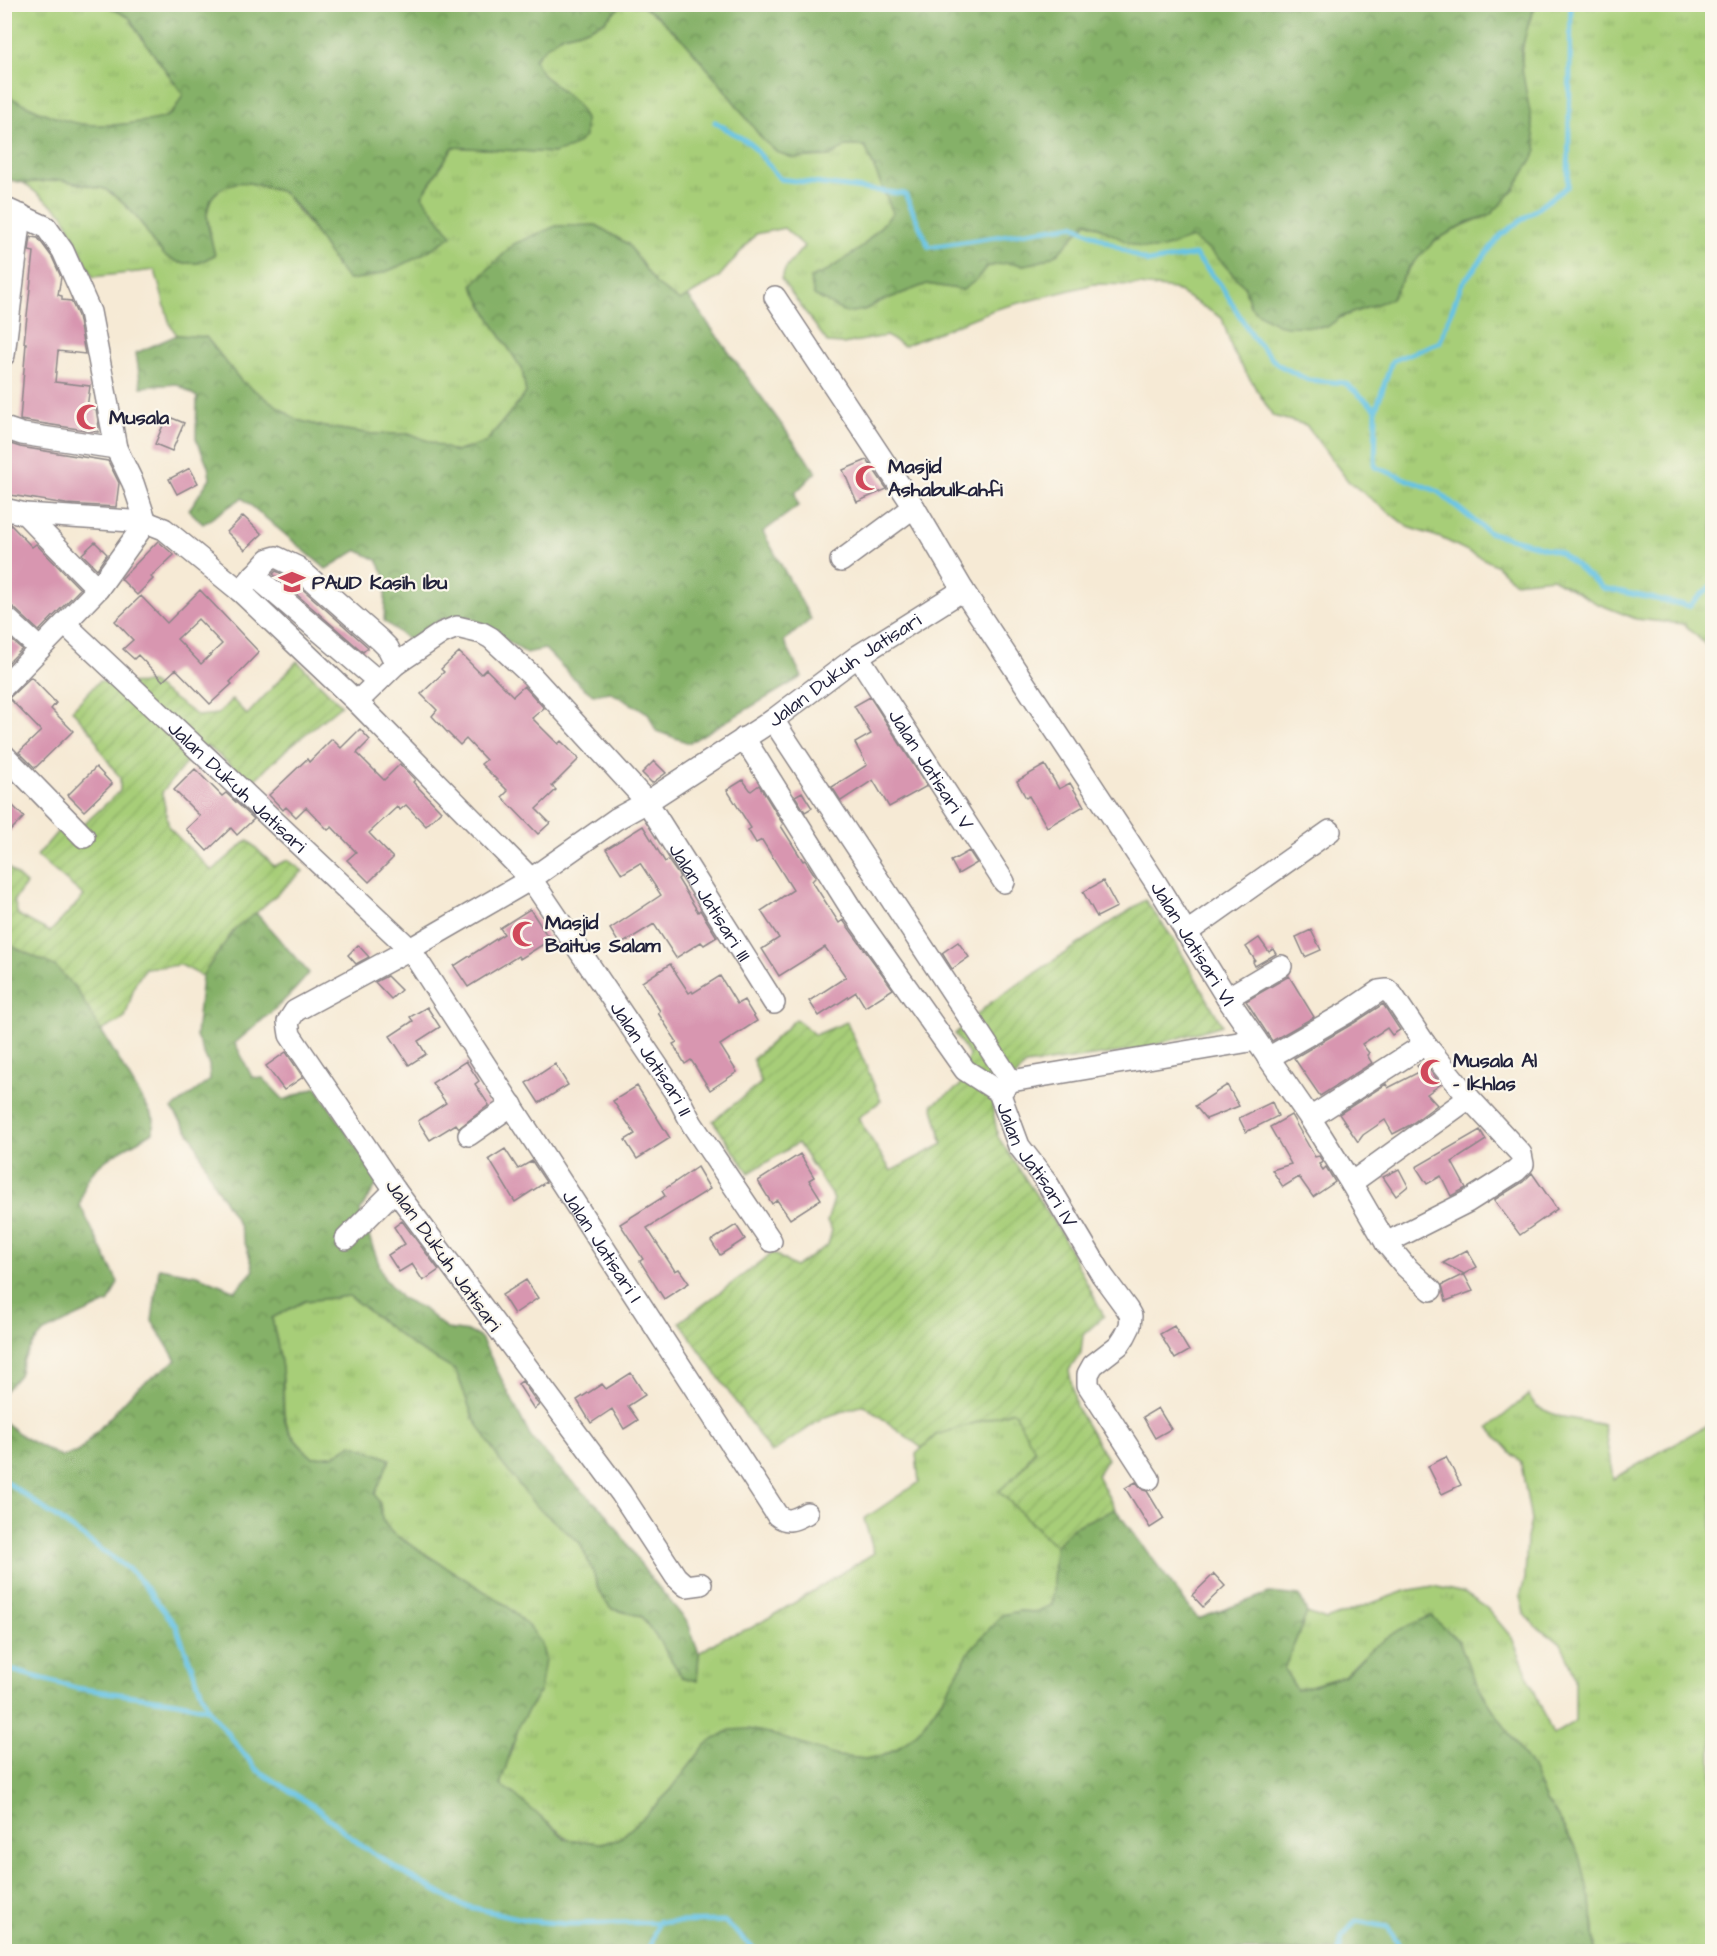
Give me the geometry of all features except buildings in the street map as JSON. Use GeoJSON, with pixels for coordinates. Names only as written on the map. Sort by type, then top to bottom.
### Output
{"type":"FeatureCollection","features":[{"type":"Feature","properties":{"kind":"street"},"geometry":{"type":"LineString","coordinates":[[4,355],[13,211],[46,227],[55,238],[90,312],[116,448],[133,483],[146,522]]}},
{"type":"Feature","properties":{"kind":"street"},"geometry":{"type":"LineString","coordinates":[[775,297],[914,507],[963,590]]}},
{"type":"Feature","properties":{"kind":"street"},"geometry":{"type":"LineString","coordinates":[[4,428],[22,434],[116,448]]}},
{"type":"Feature","properties":{"kind":"street"},"geometry":{"type":"LineString","coordinates":[[841,561],[914,507]]}},
{"type":"Feature","properties":{"kind":"street"},"geometry":{"type":"LineString","coordinates":[[4,509],[25,514],[146,522],[164,530],[247,583],[378,681]]}},
{"type":"Feature","properties":{"kind":"street"},"geometry":{"type":"LineString","coordinates":[[25,514],[98,589]]}},
{"type":"Feature","properties":{"kind":"street"},"geometry":{"type":"LineString","coordinates":[[4,686],[98,589],[146,522]]}},
{"type":"Feature","properties":{"kind":"street"},"geometry":{"type":"LineString","coordinates":[[247,583],[269,559],[276,557],[297,567],[380,640],[388,648],[396,664]]}},
{"type":"Feature","properties":{"kind":"street"},"geometry":{"type":"LineString","coordinates":[[247,583],[357,702],[531,879]]}},
{"type":"Feature","properties":{"kind":"street","name":"Jalan Dukuh Jatisari"},"geometry":{"type":"LineString","coordinates":[[701,1584],[686,1586],[676,1578],[621,1493],[395,1190],[290,1035],[288,1022],[295,1011],[410,949],[531,879],[616,819],[647,802],[773,720],[858,656],[963,590]]}},
{"type":"Feature","properties":{"kind":"street","name":"Jalan Jatisari VI"},"geometry":{"type":"LineString","coordinates":[[963,590],[1154,880],[1227,998],[1310,1118],[1386,1243],[1406,1267],[1431,1290]]}},
{"type":"Feature","properties":{"kind":"street"},"geometry":{"type":"LineString","coordinates":[[4,616],[40,649]]}},
{"type":"Feature","properties":{"kind":"street","name":"Jalan Dukuh Jatisari"},"geometry":{"type":"LineString","coordinates":[[65,624],[410,949]]}},
{"type":"Feature","properties":{"kind":"street"},"geometry":{"type":"LineString","coordinates":[[357,702],[396,664],[442,633],[457,627],[482,633],[491,638],[531,675],[647,802]]}},
{"type":"Feature","properties":{"kind":"street","name":"Jalan Jatisari V"},"geometry":{"type":"LineString","coordinates":[[858,656],[1004,882]]}},
{"type":"Feature","properties":{"kind":"street"},"geometry":{"type":"LineString","coordinates":[[773,720],[1005,1087],[1256,1040]]}},
{"type":"Feature","properties":{"kind":"street","name":"Jalan Jatisari IV"},"geometry":{"type":"LineString","coordinates":[[744,738],[852,910],[965,1070],[1005,1087],[1019,1146],[1046,1181],[1102,1275],[1131,1316],[1130,1326],[1119,1345],[1093,1365],[1088,1374],[1088,1385],[1149,1479]]}},
{"type":"Feature","properties":{"kind":"street"},"geometry":{"type":"LineString","coordinates":[[4,755],[84,837]]}},
{"type":"Feature","properties":{"kind":"street","name":"Jalan Jatisari III"},"geometry":{"type":"LineString","coordinates":[[647,802],[774,1003]]}},
{"type":"Feature","properties":{"kind":"street"},"geometry":{"type":"LineString","coordinates":[[1186,933],[1330,831]]}},
{"type":"Feature","properties":{"kind":"street","name":"Jalan Jatisari II"},"geometry":{"type":"LineString","coordinates":[[531,879],[677,1095],[692,1124],[771,1241]]}},
{"type":"Feature","properties":{"kind":"street","name":"Jalan Jatisari I"},"geometry":{"type":"LineString","coordinates":[[410,949],[777,1515],[783,1520],[791,1521],[807,1513]]}},
{"type":"Feature","properties":{"kind":"street"},"geometry":{"type":"LineString","coordinates":[[1227,998],[1281,966]]}},
{"type":"Feature","properties":{"kind":"street"},"geometry":{"type":"LineString","coordinates":[[1268,1058],[1383,990],[1387,990],[1425,1044],[1469,1098],[1521,1154],[1523,1164],[1516,1171],[1467,1202],[1386,1243]]}},
{"type":"Feature","properties":{"kind":"street"},"geometry":{"type":"LineString","coordinates":[[1310,1118],[1425,1044]]}},
{"type":"Feature","properties":{"kind":"street"},"geometry":{"type":"LineString","coordinates":[[1351,1183],[1469,1098]]}},
{"type":"Feature","properties":{"kind":"street"},"geometry":{"type":"LineString","coordinates":[[469,1135],[512,1105]]}},
{"type":"Feature","properties":{"kind":"street"},"geometry":{"type":"LineString","coordinates":[[346,1239],[395,1190]]}},
{"type":"Feature","properties":{"kind":"green space"},"geometry":{"type":"Polygon","coordinates":[[[5,4],[106,4],[130,18],[183,94],[178,104],[168,115],[152,121],[120,125],[88,125],[59,119],[11,98],[5,100],[5,4]]]}},
{"type":"Feature","properties":{"kind":"green space"},"geometry":{"type":"Polygon","coordinates":[[[106,5],[622,5],[603,22],[588,29],[563,35],[548,45],[534,59],[543,75],[577,104],[585,119],[585,137],[571,148],[553,153],[453,147],[422,196],[452,236],[403,265],[376,275],[348,280],[294,204],[285,194],[274,189],[238,183],[217,192],[208,205],[207,214],[215,255],[198,263],[180,263],[165,256],[153,243],[133,213],[105,189],[61,180],[24,183],[5,179],[5,100],[11,98],[59,119],[88,125],[120,125],[152,121],[168,116],[176,107],[183,94],[130,18],[106,5]]]}},
{"type":"Feature","properties":{"kind":"green space"},"geometry":{"type":"Polygon","coordinates":[[[622,5],[643,6],[684,41],[763,140],[777,152],[831,156],[846,146],[865,146],[893,213],[861,248],[825,272],[864,310],[927,284],[963,290],[976,280],[986,267],[1006,263],[1024,265],[1058,253],[1087,222],[1143,247],[1161,248],[1192,238],[1216,256],[1245,287],[1250,306],[1327,327],[1341,317],[1391,299],[1408,270],[1424,251],[1455,229],[1490,215],[1522,69],[1525,36],[1537,5],[1712,5],[1712,651],[1684,624],[1636,619],[1596,603],[1552,578],[1514,582],[1496,565],[1441,538],[1408,527],[1348,481],[1306,425],[1273,416],[1233,352],[1222,318],[1174,289],[1139,285],[1094,284],[996,309],[904,346],[886,336],[843,344],[828,343],[781,279],[786,268],[804,246],[784,228],[756,234],[718,278],[680,301],[656,284],[628,244],[472,285],[496,329],[522,369],[526,393],[486,442],[455,452],[411,434],[373,434],[325,427],[297,420],[241,381],[206,337],[177,335],[170,325],[155,270],[93,277],[63,214],[24,183],[61,180],[105,189],[133,213],[153,243],[180,263],[198,263],[214,255],[207,214],[211,197],[225,186],[242,181],[283,192],[317,235],[337,267],[422,196],[453,147],[553,153],[577,104],[543,75],[534,59],[548,45],[563,35],[588,29],[603,22],[622,5]]]}},
{"type":"Feature","properties":{"kind":"green space"},"geometry":{"type":"Polygon","coordinates":[[[640,5],[1537,5],[1531,15],[1521,51],[1522,69],[1537,151],[1513,191],[1501,204],[1490,215],[1468,222],[1436,240],[1409,267],[1391,299],[1341,317],[1327,327],[1277,324],[1256,312],[1250,306],[1245,287],[1216,256],[1192,238],[1161,248],[1147,248],[1129,243],[1087,222],[1058,253],[1042,261],[1024,265],[1006,263],[986,267],[976,280],[963,290],[927,284],[864,310],[846,313],[814,295],[810,278],[825,272],[861,248],[893,213],[865,146],[846,146],[831,156],[793,158],[777,152],[763,140],[684,41],[657,16],[640,5]]]}},
{"type":"Feature","properties":{"kind":"green space"},"geometry":{"type":"Polygon","coordinates":[[[596,225],[628,244],[656,284],[680,301],[688,296],[816,472],[795,493],[798,506],[763,532],[811,619],[784,641],[802,677],[689,743],[656,731],[648,713],[610,692],[593,695],[545,649],[526,653],[470,617],[441,619],[409,640],[384,621],[386,578],[377,560],[357,550],[326,569],[242,498],[203,524],[189,510],[210,478],[208,466],[196,438],[197,397],[177,384],[141,387],[136,353],[177,335],[206,337],[241,381],[297,420],[372,434],[411,434],[456,452],[486,442],[526,393],[522,369],[496,329],[472,285],[514,244],[556,226],[596,225]]]}},
{"type":"Feature","properties":{"kind":"green space"},"geometry":{"type":"Polygon","coordinates":[[[297,661],[341,705],[288,748],[252,782],[207,746],[191,757],[162,792],[169,828],[212,871],[248,840],[274,866],[288,860],[303,871],[256,913],[235,928],[202,976],[181,965],[145,968],[135,984],[125,1018],[101,1031],[76,988],[55,966],[5,943],[5,865],[26,884],[14,900],[18,915],[50,932],[84,896],[37,856],[64,824],[84,824],[120,791],[120,778],[100,750],[94,735],[72,710],[99,681],[118,684],[151,683],[198,716],[218,714],[232,699],[247,715],[297,661]]]}},
{"type":"Feature","properties":{"kind":"green space"},"geometry":{"type":"Polygon","coordinates":[[[1145,900],[1174,940],[1222,1025],[1138,1050],[1025,1065],[992,1106],[998,1137],[1061,1233],[1104,1316],[1083,1335],[1081,1353],[1069,1370],[1076,1407],[1107,1459],[1097,1475],[1115,1509],[1073,1527],[1055,1546],[999,1491],[1019,1473],[1035,1450],[1013,1411],[936,1435],[922,1448],[864,1405],[825,1417],[771,1453],[680,1322],[773,1253],[795,1267],[828,1245],[832,1230],[827,1222],[834,1199],[798,1143],[749,1173],[713,1121],[761,1083],[753,1059],[796,1019],[815,1035],[847,1022],[881,1101],[858,1118],[891,1171],[943,1144],[932,1105],[960,1086],[969,1055],[955,1034],[990,1003],[1145,900]]]}},
{"type":"Feature","properties":{"kind":"green space"},"geometry":{"type":"Polygon","coordinates":[[[256,913],[309,973],[283,1001],[235,1043],[252,1077],[263,1078],[284,1100],[316,1087],[379,1181],[360,1211],[384,1278],[401,1298],[422,1308],[447,1329],[470,1332],[481,1338],[530,1436],[563,1473],[607,1514],[646,1572],[688,1623],[699,1653],[697,1681],[682,1677],[641,1616],[612,1609],[600,1594],[580,1543],[535,1505],[500,1461],[473,1417],[456,1371],[413,1346],[349,1296],[305,1301],[272,1318],[282,1369],[284,1417],[292,1436],[300,1446],[312,1457],[333,1456],[352,1444],[390,1459],[375,1494],[380,1504],[382,1520],[392,1533],[506,1605],[541,1642],[545,1659],[540,1691],[520,1723],[500,1785],[514,1794],[566,1839],[600,1843],[618,1840],[670,1791],[706,1744],[730,1730],[749,1729],[768,1733],[837,1756],[865,1759],[882,1756],[897,1749],[922,1727],[944,1696],[971,1649],[1002,1615],[1019,1611],[1035,1612],[1052,1605],[1055,1546],[1073,1527],[1115,1509],[1198,1619],[1269,1593],[1300,1596],[1307,1613],[1284,1669],[1297,1690],[1344,1676],[1371,1649],[1401,1629],[1431,1616],[1459,1641],[1472,1675],[1532,1768],[1546,1801],[1557,1815],[1581,1859],[1592,1909],[1595,1951],[5,1951],[4,1422],[25,1438],[61,1457],[78,1452],[136,1389],[176,1360],[152,1321],[159,1268],[197,1275],[235,1291],[254,1270],[239,1225],[213,1182],[193,1138],[172,1109],[210,1080],[209,1065],[196,1036],[202,976],[235,928],[256,913]]]}},
{"type":"Feature","properties":{"kind":"green space"},"geometry":{"type":"Polygon","coordinates":[[[5,943],[55,966],[76,988],[154,1119],[153,1132],[107,1159],[92,1173],[83,1191],[80,1205],[118,1282],[109,1302],[44,1332],[32,1345],[19,1375],[5,1391],[5,943]]]}},
{"type":"Feature","properties":{"kind":"green space"},"geometry":{"type":"Polygon","coordinates":[[[349,1296],[413,1346],[456,1371],[473,1417],[535,1505],[580,1543],[600,1594],[612,1609],[641,1616],[660,1642],[697,1680],[699,1653],[722,1638],[751,1628],[874,1553],[864,1519],[919,1482],[916,1454],[936,1435],[1014,1411],[1035,1449],[1019,1473],[999,1491],[1055,1546],[1052,1605],[1035,1612],[1019,1611],[971,1649],[944,1696],[922,1727],[897,1749],[882,1756],[865,1759],[837,1756],[802,1746],[706,1744],[673,1788],[618,1840],[600,1843],[570,1840],[500,1785],[520,1723],[540,1691],[506,1605],[392,1533],[382,1520],[380,1504],[375,1494],[389,1459],[352,1444],[333,1456],[312,1457],[300,1445],[287,1426],[281,1363],[272,1318],[305,1301],[349,1296]]]}},
{"type":"Feature","properties":{"kind":"green space"},"geometry":{"type":"Polygon","coordinates":[[[1528,1395],[1537,1407],[1558,1416],[1604,1425],[1613,1479],[1712,1422],[1712,1951],[1595,1951],[1594,1925],[1574,1845],[1546,1801],[1532,1768],[1481,1691],[1459,1641],[1401,1629],[1371,1649],[1344,1676],[1297,1690],[1284,1669],[1307,1613],[1326,1620],[1405,1591],[1433,1586],[1464,1593],[1487,1608],[1512,1638],[1553,1735],[1575,1721],[1575,1679],[1570,1663],[1561,1643],[1535,1626],[1524,1613],[1520,1596],[1525,1579],[1527,1538],[1531,1521],[1521,1463],[1489,1428],[1528,1395]]]}},
{"type":"Feature","properties":{"kind":"waterway"},"geometry":{"type":"LineString","coordinates":[[1376,409],[1392,361],[1440,342],[1461,285],[1501,235],[1568,186],[1571,4]]}},
{"type":"Feature","properties":{"kind":"waterway"},"geometry":{"type":"LineString","coordinates":[[715,122],[751,144],[780,179],[905,194],[929,247],[1074,225],[1148,262],[1195,255],[1220,284],[1254,339],[1277,364],[1308,380],[1345,383],[1376,409],[1375,467],[1437,491],[1488,532],[1559,552],[1603,588],[1689,606],[1712,585]]}},
{"type":"Feature","properties":{"kind":"waterway"},"geometry":{"type":"LineString","coordinates":[[4,1480],[134,1573],[176,1626],[208,1709],[257,1770],[315,1807],[362,1846],[406,1874],[461,1905],[532,1921],[567,1924],[724,1921],[760,1952]]}},
{"type":"Feature","properties":{"kind":"waterway"},"geometry":{"type":"LineString","coordinates":[[4,1668],[76,1688],[177,1702],[208,1709]]}},
{"type":"Feature","properties":{"kind":"waterway"},"geometry":{"type":"LineString","coordinates":[[648,1952],[659,1921]]}},
{"type":"Feature","properties":{"kind":"waterway"},"geometry":{"type":"LineString","coordinates":[[1339,1952],[1342,1937],[1356,1921],[1388,1927],[1403,1952]]}},
{"type":"Feature","properties":{"kind":"place","name":"Musala"},"geometry":{"type":"Point","coordinates":[89,417]}},
{"type":"Feature","properties":{"kind":"place","name":"Masjid Ashabulkahfi"},"geometry":{"type":"Point","coordinates":[868,478]}},
{"type":"Feature","properties":{"kind":"place","name":"PAUD Kasih Ibu"},"geometry":{"type":"Point","coordinates":[292,582]}},
{"type":"Feature","properties":{"kind":"place","name":"Masjid Baitus Salam"},"geometry":{"type":"Point","coordinates":[525,934]}},
{"type":"Feature","properties":{"kind":"place","name":"Musala Al - Ikhlas"},"geometry":{"type":"Point","coordinates":[1433,1072]}}]}
